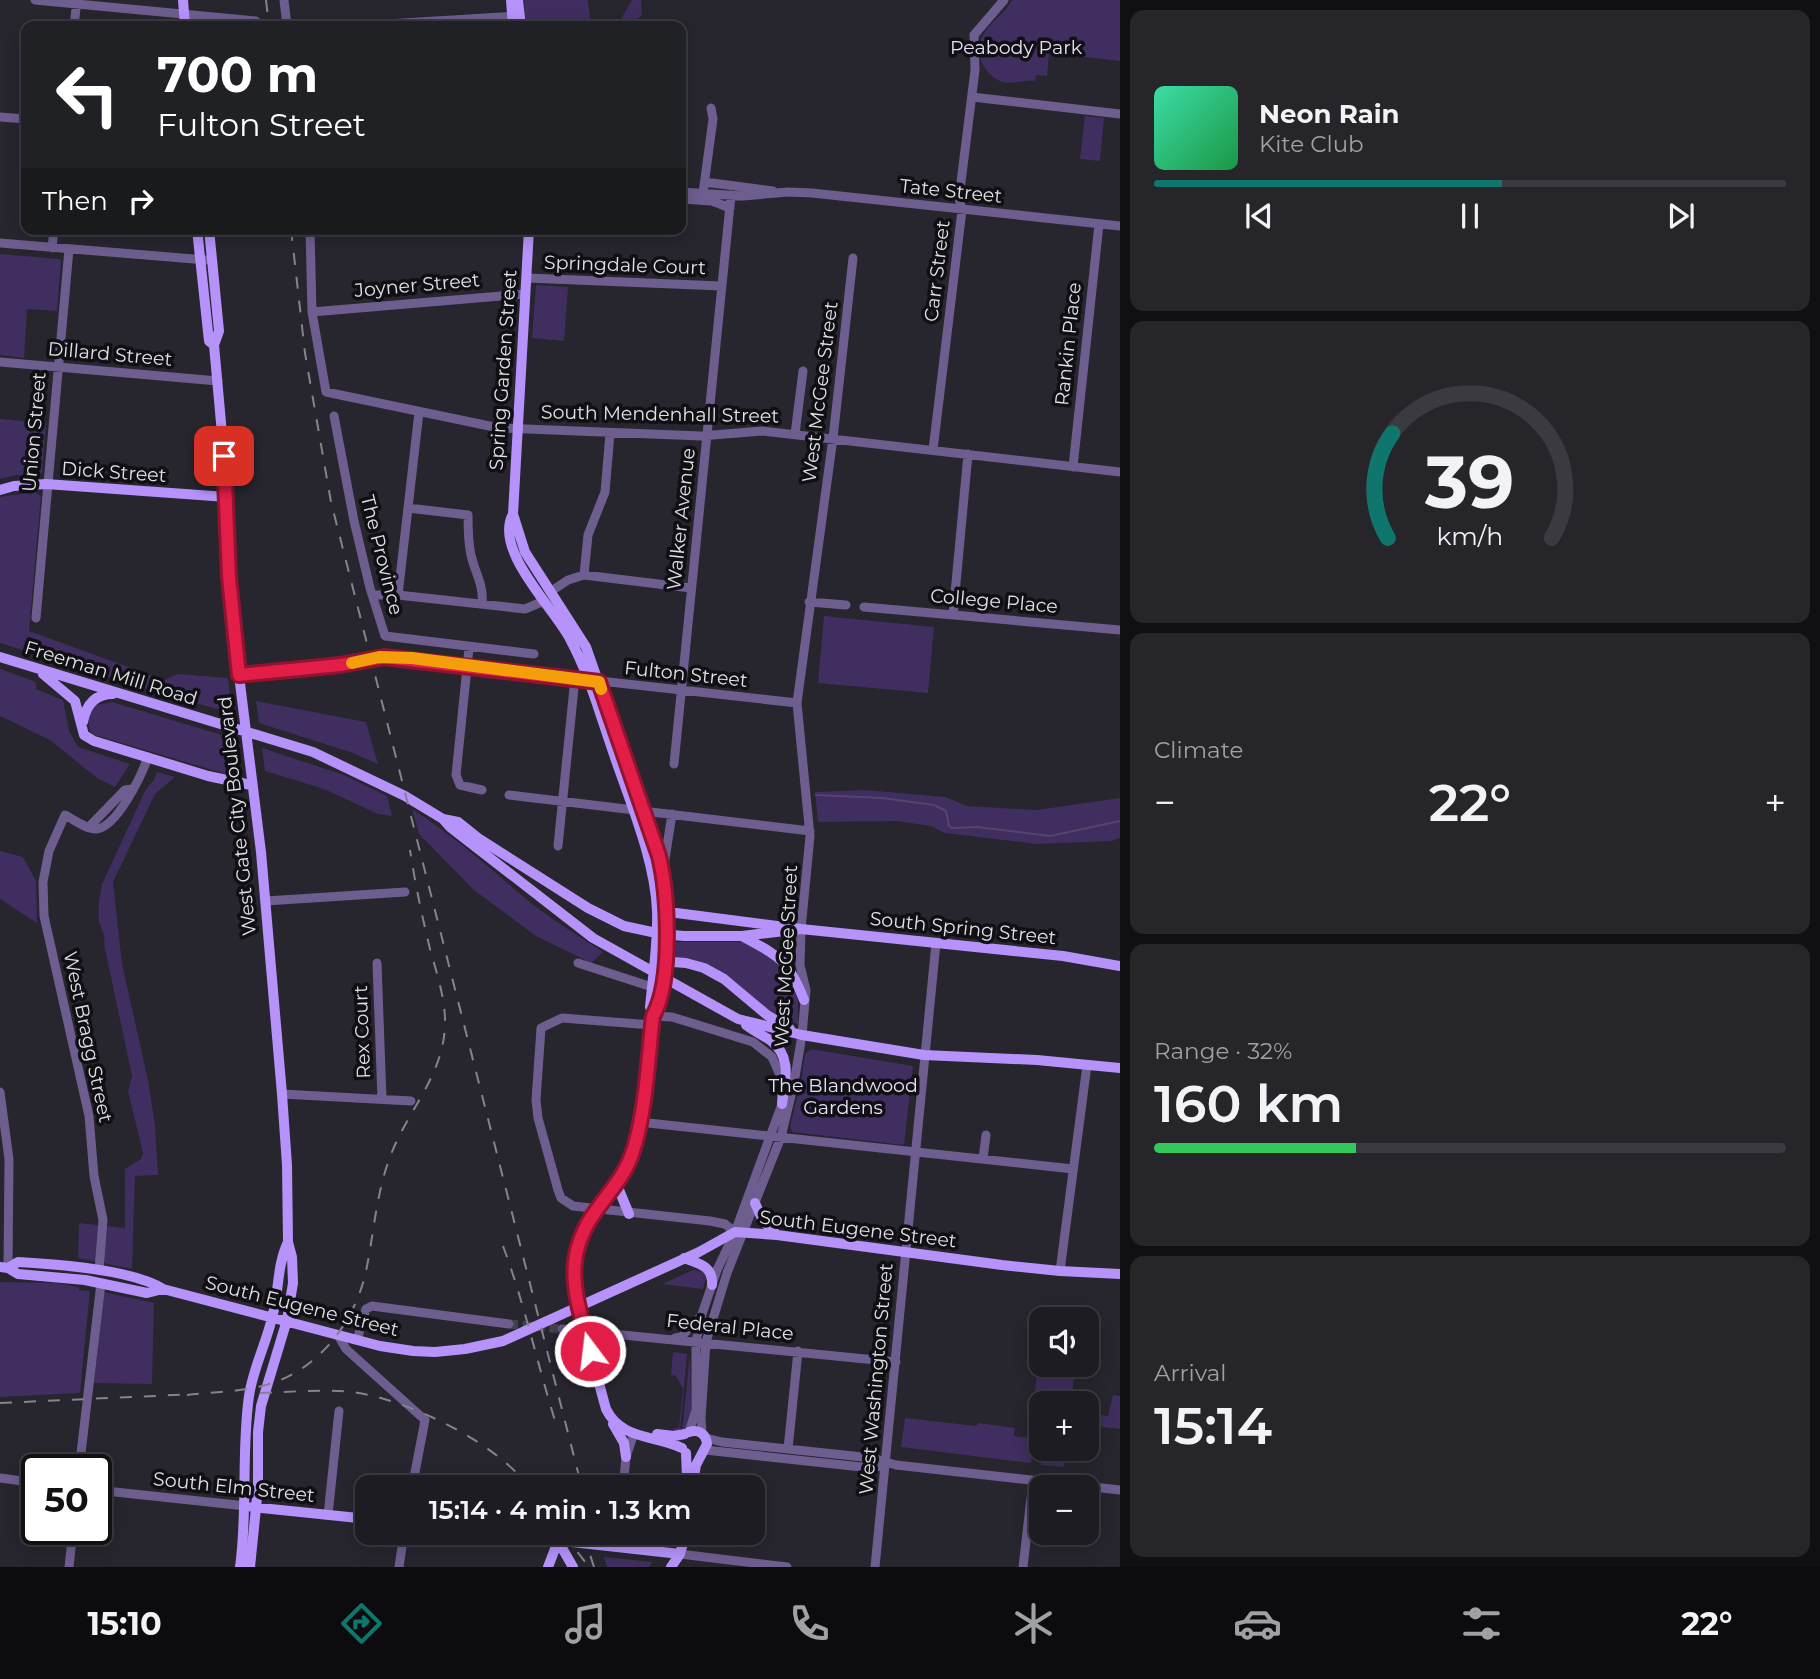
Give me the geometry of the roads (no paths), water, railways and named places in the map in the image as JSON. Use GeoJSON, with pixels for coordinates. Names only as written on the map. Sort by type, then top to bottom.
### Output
{"type":"FeatureCollection","features":[{"type":"Feature","properties":{"kind":"main road"},"geometry":{"type":"LineString","coordinates":[[183,0],[185,21]]}},
{"type":"Feature","properties":{"kind":"main road"},"geometry":{"type":"LineString","coordinates":[[511,0],[517,21]]}},
{"type":"Feature","properties":{"kind":"main road"},"geometry":{"type":"LineString","coordinates":[[517,21],[519,0]]}},
{"type":"Feature","properties":{"kind":"main road","name":"West Gate City Boulevard"},"geometry":{"type":"LineString","coordinates":[[199,235],[206,260]]}},
{"type":"Feature","properties":{"kind":"main road","name":"West Gate City Boulevard"},"geometry":{"type":"LineString","coordinates":[[208,235],[206,260],[209,341],[214,345],[218,381],[227,497],[229,577],[266,901],[288,1165],[288,1242],[292,1257],[293,1283],[287,1320],[261,1406],[251,1506]]}},
{"type":"Feature","properties":{"kind":"main road","name":"Spring Garden Street"},"geometry":{"type":"LineString","coordinates":[[529,235],[513,514],[509,520],[509,528],[516,557],[547,597],[594,681],[663,874],[659,1006],[653,1020],[632,1156],[617,1185],[584,1228],[574,1259],[574,1289],[585,1331],[606,1409],[624,1443],[626,1457]]}},
{"type":"Feature","properties":{"kind":"main road","name":"Dick Street"},"geometry":{"type":"LineString","coordinates":[[0,490],[14,486],[46,485],[227,497]]}},
{"type":"Feature","properties":{"kind":"main road","name":"Freeman Mill Road"},"geometry":{"type":"LineString","coordinates":[[0,657],[273,739],[349,767],[442,818],[458,822],[478,838],[606,918],[640,931],[684,936],[742,936],[801,929]]}},
{"type":"Feature","properties":{"kind":"main road"},"geometry":{"type":"LineString","coordinates":[[35,668],[75,701],[84,735],[94,741],[208,776],[251,785]]}},
{"type":"Feature","properties":{"kind":"main road"},"geometry":{"type":"LineString","coordinates":[[84,735],[85,710],[93,701],[104,694],[121,695]]}},
{"type":"Feature","properties":{"kind":"main road","name":"Spring Garden Street"},"geometry":{"type":"LineString","coordinates":[[638,810],[662,911]]}},
{"type":"Feature","properties":{"kind":"main road","name":"Freeman Mill Road"},"geometry":{"type":"LineString","coordinates":[[442,818],[593,938],[738,1019],[802,1035],[924,1055],[1037,1060],[1120,1069]]}},
{"type":"Feature","properties":{"kind":"main road"},"geometry":{"type":"LineString","coordinates":[[662,911],[801,929]]}},
{"type":"Feature","properties":{"kind":"main road","name":"South Spring Street"},"geometry":{"type":"LineString","coordinates":[[801,929],[1063,956],[1120,967]]}},
{"type":"Feature","properties":{"kind":"main road"},"geometry":{"type":"LineString","coordinates":[[742,936],[779,957],[790,968],[804,1000]]}},
{"type":"Feature","properties":{"kind":"main road"},"geometry":{"type":"LineString","coordinates":[[659,961],[705,968],[724,979],[767,1015],[802,1035]]}},
{"type":"Feature","properties":{"kind":"main road","name":"Spring Garden Street"},"geometry":{"type":"LineString","coordinates":[[653,1020],[650,1007],[652,987],[659,961]]}},
{"type":"Feature","properties":{"kind":"main road"},"geometry":{"type":"LineString","coordinates":[[738,1019],[774,1043],[781,1052],[787,1070],[782,1104]]}},
{"type":"Feature","properties":{"kind":"main road"},"geometry":{"type":"LineString","coordinates":[[617,1185],[629,1214]]}},
{"type":"Feature","properties":{"kind":"main road"},"geometry":{"type":"LineString","coordinates":[[755,1203],[767,1226],[777,1235]]}},
{"type":"Feature","properties":{"kind":"main road","name":"South Eugene Street"},"geometry":{"type":"LineString","coordinates":[[4,1267],[18,1262],[99,1270],[357,1340],[413,1352],[452,1351],[516,1336],[740,1232],[1060,1271],[1120,1274]]}},
{"type":"Feature","properties":{"kind":"main road","name":"West Gate City Boulevard"},"geometry":{"type":"LineString","coordinates":[[251,1506],[247,1426],[250,1393],[273,1316],[280,1258],[288,1242]]}},
{"type":"Feature","properties":{"kind":"main road"},"geometry":{"type":"LineString","coordinates":[[684,1258],[708,1268],[712,1285]]}},
{"type":"Feature","properties":{"kind":"main road","name":"South Eugene Street"},"geometry":{"type":"LineString","coordinates":[[4,1267],[18,1274],[62,1277],[147,1293],[163,1289]]}},
{"type":"Feature","properties":{"kind":"main road"},"geometry":{"type":"LineString","coordinates":[[611,1418],[617,1425],[634,1433],[684,1450],[692,1456],[703,1452]]}},
{"type":"Feature","properties":{"kind":"main road"},"geometry":{"type":"LineString","coordinates":[[634,1433],[645,1431],[668,1436],[696,1431],[704,1436],[707,1444],[694,1475]]}},
{"type":"Feature","properties":{"kind":"main road"},"geometry":{"type":"LineString","coordinates":[[687,1433],[682,1442],[687,1475]]}},
{"type":"Feature","properties":{"kind":"main road"},"geometry":{"type":"LineString","coordinates":[[240,1567],[251,1506]]}},
{"type":"Feature","properties":{"kind":"main road"},"geometry":{"type":"LineString","coordinates":[[250,1567],[251,1506]]}},
{"type":"Feature","properties":{"kind":"main road","name":"South Elm Street"},"geometry":{"type":"LineString","coordinates":[[251,1506],[355,1518]]}},
{"type":"Feature","properties":{"kind":"main road"},"geometry":{"type":"LineString","coordinates":[[548,1567],[556,1545]]}},
{"type":"Feature","properties":{"kind":"main road"},"geometry":{"type":"LineString","coordinates":[[560,1545],[573,1567]]}},
{"type":"Feature","properties":{"kind":"main road"},"geometry":{"type":"LineString","coordinates":[[591,1545],[677,1554]]}},
{"type":"Feature","properties":{"kind":"main road"},"geometry":{"type":"LineString","coordinates":[[677,1554],[678,1545]]}},
{"type":"Feature","properties":{"kind":"main road"},"geometry":{"type":"LineString","coordinates":[[668,1567],[680,1545]]}},
{"type":"Feature","properties":{"kind":"street"},"geometry":{"type":"LineString","coordinates":[[35,0],[256,21]]}},
{"type":"Feature","properties":{"kind":"street"},"geometry":{"type":"LineString","coordinates":[[284,0],[286,21]]}},
{"type":"Feature","properties":{"kind":"street","name":"Carr Street"},"geometry":{"type":"LineString","coordinates":[[933,450],[962,211],[959,198],[975,70],[974,35],[1003,0]]}},
{"type":"Feature","properties":{"kind":"street"},"geometry":{"type":"LineString","coordinates":[[75,21],[77,2]]}},
{"type":"Feature","properties":{"kind":"street"},"geometry":{"type":"LineString","coordinates":[[972,97],[1120,114]]}},
{"type":"Feature","properties":{"kind":"street"},"geometry":{"type":"LineString","coordinates":[[704,193],[713,119],[711,108]]}},
{"type":"Feature","properties":{"kind":"street"},"geometry":{"type":"LineString","coordinates":[[0,117],[21,119]]}},
{"type":"Feature","properties":{"kind":"street","name":"Tate Street"},"geometry":{"type":"LineString","coordinates":[[705,182],[765,188],[777,192]]}},
{"type":"Feature","properties":{"kind":"street","name":"Tate Street"},"geometry":{"type":"LineString","coordinates":[[686,192],[732,195],[813,193],[1120,226]]}},
{"type":"Feature","properties":{"kind":"street","name":"Walker Avenue"},"geometry":{"type":"LineString","coordinates":[[674,764],[732,195]]}},
{"type":"Feature","properties":{"kind":"street"},"geometry":{"type":"LineString","coordinates":[[686,199],[712,201],[730,208]]}},
{"type":"Feature","properties":{"kind":"street","name":"Rankin Place"},"geometry":{"type":"LineString","coordinates":[[1073,467],[1099,224]]}},
{"type":"Feature","properties":{"kind":"street"},"geometry":{"type":"LineString","coordinates":[[52,248],[53,235]]}},
{"type":"Feature","properties":{"kind":"street"},"geometry":{"type":"LineString","coordinates":[[310,235],[312,312]]}},
{"type":"Feature","properties":{"kind":"street"},"geometry":{"type":"LineString","coordinates":[[0,243],[206,260]]}},
{"type":"Feature","properties":{"kind":"street","name":"Union Street"},"geometry":{"type":"LineString","coordinates":[[36,618],[68,249]]}},
{"type":"Feature","properties":{"kind":"street","name":"West McGee Street"},"geometry":{"type":"LineString","coordinates":[[704,1436],[701,1418],[702,1314],[712,1285],[755,1203],[780,1137],[794,1083],[802,1035],[806,990],[800,957],[801,929],[810,831],[797,703],[833,438],[853,258]]}},
{"type":"Feature","properties":{"kind":"street","name":"Springdale Court"},"geometry":{"type":"LineString","coordinates":[[527,278],[721,286]]}},
{"type":"Feature","properties":{"kind":"street","name":"Joyner Street"},"geometry":{"type":"LineString","coordinates":[[312,312],[525,294]]}},
{"type":"Feature","properties":{"kind":"street","name":"South Mendenhall Street"},"geometry":{"type":"LineString","coordinates":[[312,312],[326,392],[499,428],[707,435],[762,431],[1120,472]]}},
{"type":"Feature","properties":{"kind":"street","name":"Dillard Street"},"geometry":{"type":"LineString","coordinates":[[0,362],[218,381]]}},
{"type":"Feature","properties":{"kind":"street"},"geometry":{"type":"LineString","coordinates":[[795,434],[803,371]]}},
{"type":"Feature","properties":{"kind":"street"},"geometry":{"type":"LineString","coordinates":[[398,595],[419,412]]}},
{"type":"Feature","properties":{"kind":"street","name":"The Province"},"geometry":{"type":"LineString","coordinates":[[334,416],[354,521],[372,594],[387,638],[534,654]]}},
{"type":"Feature","properties":{"kind":"street"},"geometry":{"type":"LineString","coordinates":[[584,575],[588,535],[605,492],[610,433]]}},
{"type":"Feature","properties":{"kind":"street"},"geometry":{"type":"LineString","coordinates":[[953,615],[968,454]]}},
{"type":"Feature","properties":{"kind":"street"},"geometry":{"type":"LineString","coordinates":[[408,508],[468,515],[471,555],[483,589],[482,604]]}},
{"type":"Feature","properties":{"kind":"street"},"geometry":{"type":"LineString","coordinates":[[372,594],[525,609],[536,606],[568,580],[584,575],[691,588]]}},
{"type":"Feature","properties":{"kind":"street"},"geometry":{"type":"LineString","coordinates":[[809,602],[846,605]]}},
{"type":"Feature","properties":{"kind":"street","name":"College Place"},"geometry":{"type":"LineString","coordinates":[[864,607],[1120,630]]}},
{"type":"Feature","properties":{"kind":"street"},"geometry":{"type":"LineString","coordinates":[[469,648],[456,775],[460,785],[482,790]]}},
{"type":"Feature","properties":{"kind":"street","name":"Fulton Street"},"geometry":{"type":"LineString","coordinates":[[239,675],[340,665],[379,657],[412,658],[797,703]]}},
{"type":"Feature","properties":{"kind":"street"},"geometry":{"type":"LineString","coordinates":[[558,846],[573,688]]}},
{"type":"Feature","properties":{"kind":"street","name":"West Bragg Street"},"geometry":{"type":"LineString","coordinates":[[99,1270],[103,1220],[94,1176],[89,1116],[44,916],[43,882],[49,851],[65,815],[89,827],[103,827],[125,790],[132,789],[140,779],[148,757]]}},
{"type":"Feature","properties":{"kind":"street"},"geometry":{"type":"LineString","coordinates":[[509,795],[810,831]]}},
{"type":"Feature","properties":{"kind":"street"},"geometry":{"type":"LineString","coordinates":[[663,874],[672,814]]}},
{"type":"Feature","properties":{"kind":"street"},"geometry":{"type":"LineString","coordinates":[[266,901],[405,892]]}},
{"type":"Feature","properties":{"kind":"street","name":"West Washington Street"},"geometry":{"type":"LineString","coordinates":[[875,1567],[936,943]]}},
{"type":"Feature","properties":{"kind":"street","name":"Rex Court"},"geometry":{"type":"LineString","coordinates":[[377,963],[382,1099]]}},
{"type":"Feature","properties":{"kind":"street"},"geometry":{"type":"LineString","coordinates":[[578,963],[652,987]]}},
{"type":"Feature","properties":{"kind":"street"},"geometry":{"type":"LineString","coordinates":[[740,1232],[725,1224],[710,1221],[629,1214],[566,1203],[558,1190],[538,1118],[536,1100],[540,1031],[543,1026],[562,1017],[653,1020],[672,1017],[709,1027],[763,1048],[772,1057],[778,1067],[782,1104]]}},
{"type":"Feature","properties":{"kind":"street"},"geometry":{"type":"LineString","coordinates":[[1060,1271],[1087,1065]]}},
{"type":"Feature","properties":{"kind":"street"},"geometry":{"type":"LineString","coordinates":[[0,1092],[9,1159],[4,1267]]}},
{"type":"Feature","properties":{"kind":"street"},"geometry":{"type":"LineString","coordinates":[[282,1094],[411,1101]]}},
{"type":"Feature","properties":{"kind":"street","name":"West McGee Street"},"geometry":{"type":"LineString","coordinates":[[687,1433],[696,1410],[701,1342],[727,1273],[782,1104]]}},
{"type":"Feature","properties":{"kind":"street"},"geometry":{"type":"LineString","coordinates":[[639,1122],[1073,1169]]}},
{"type":"Feature","properties":{"kind":"street"},"geometry":{"type":"LineString","coordinates":[[983,1159],[986,1135]]}},
{"type":"Feature","properties":{"kind":"street"},"geometry":{"type":"LineString","coordinates":[[81,1454],[101,1283]]}},
{"type":"Feature","properties":{"kind":"street"},"geometry":{"type":"LineString","coordinates":[[357,1340],[366,1309],[372,1306],[509,1324]]}},
{"type":"Feature","properties":{"kind":"street"},"geometry":{"type":"LineString","coordinates":[[673,1339],[682,1336],[702,1314]]}},
{"type":"Feature","properties":{"kind":"street","name":"Federal Place"},"geometry":{"type":"LineString","coordinates":[[562,1329],[896,1362]]}},
{"type":"Feature","properties":{"kind":"street"},"geometry":{"type":"LineString","coordinates":[[338,1335],[346,1349],[425,1420],[414,1475]]}},
{"type":"Feature","properties":{"kind":"street"},"geometry":{"type":"LineString","coordinates":[[788,1449],[798,1351]]}},
{"type":"Feature","properties":{"kind":"street"},"geometry":{"type":"LineString","coordinates":[[328,1515],[339,1410]]}},
{"type":"Feature","properties":{"kind":"street"},"geometry":{"type":"LineString","coordinates":[[624,1475],[626,1457],[634,1433]]}},
{"type":"Feature","properties":{"kind":"street"},"geometry":{"type":"LineString","coordinates":[[704,1436],[872,1458],[886,1464],[1029,1481]]}},
{"type":"Feature","properties":{"kind":"street"},"geometry":{"type":"LineString","coordinates":[[703,1452],[871,1468],[886,1464]]}},
{"type":"Feature","properties":{"kind":"street"},"geometry":{"type":"LineString","coordinates":[[0,1478],[21,1481]]}},
{"type":"Feature","properties":{"kind":"street"},"geometry":{"type":"LineString","coordinates":[[1099,1488],[1120,1490]]}},
{"type":"Feature","properties":{"kind":"street","name":"South Elm Street"},"geometry":{"type":"LineString","coordinates":[[112,1492],[251,1506]]}},
{"type":"Feature","properties":{"kind":"street"},"geometry":{"type":"LineString","coordinates":[[1023,1567],[1029,1515]]}},
{"type":"Feature","properties":{"kind":"street"},"geometry":{"type":"LineString","coordinates":[[69,1567],[71,1545]]}},
{"type":"Feature","properties":{"kind":"street"},"geometry":{"type":"LineString","coordinates":[[399,1567],[402,1545]]}},
{"type":"Feature","properties":{"kind":"street"},"geometry":{"type":"LineString","coordinates":[[677,1554],[787,1567]]}},
{"type":"Feature","properties":{"kind":"waterway"},"geometry":{"type":"LineString","coordinates":[[816,795],[882,798],[934,805],[946,811],[949,826],[952,828],[977,827],[1050,836],[1120,821]]}},
{"type":"Feature","properties":{"kind":"tunnel"},"geometry":{"type":"LineString","coordinates":[[509,1324],[562,1329]]}},
{"type":"Feature","properties":{"kind":"railway"},"geometry":{"type":"LineString","coordinates":[[266,0],[268,21]]}},
{"type":"Feature","properties":{"kind":"railway"},"geometry":{"type":"LineString","coordinates":[[292,235],[305,353],[331,502],[579,1475]]}},
{"type":"Feature","properties":{"kind":"railway"},"geometry":{"type":"LineString","coordinates":[[187,1395],[266,1385],[302,1368],[331,1342],[343,1326],[361,1290],[385,1171],[397,1140],[438,1062],[445,1027],[443,997],[424,924],[410,850]]}},
{"type":"Feature","properties":{"kind":"railway"},"geometry":{"type":"LineString","coordinates":[[503,1246],[557,1427]]}},
{"type":"Feature","properties":{"kind":"railway"},"geometry":{"type":"LineString","coordinates":[[260,1393],[352,1392],[397,1403],[474,1439],[518,1475]]}},
{"type":"Feature","properties":{"kind":"railway"},"geometry":{"type":"LineString","coordinates":[[0,1403],[197,1394]]}},
{"type":"Feature","properties":{"kind":"railway"},"geometry":{"type":"LineString","coordinates":[[572,1545],[589,1567]]}},
{"type":"Feature","properties":{"kind":"railway"},"geometry":{"type":"LineString","coordinates":[[587,1545],[594,1567]]}},
{"type":"Feature","properties":{"kind":"park label","name":"Peabody Park"},"geometry":{"type":"Point","coordinates":[1016,47]}},
{"type":"Feature","properties":{"kind":"park label","name":"The Blandwood Gardens"},"geometry":{"type":"Point","coordinates":[843,1096]}}]}
